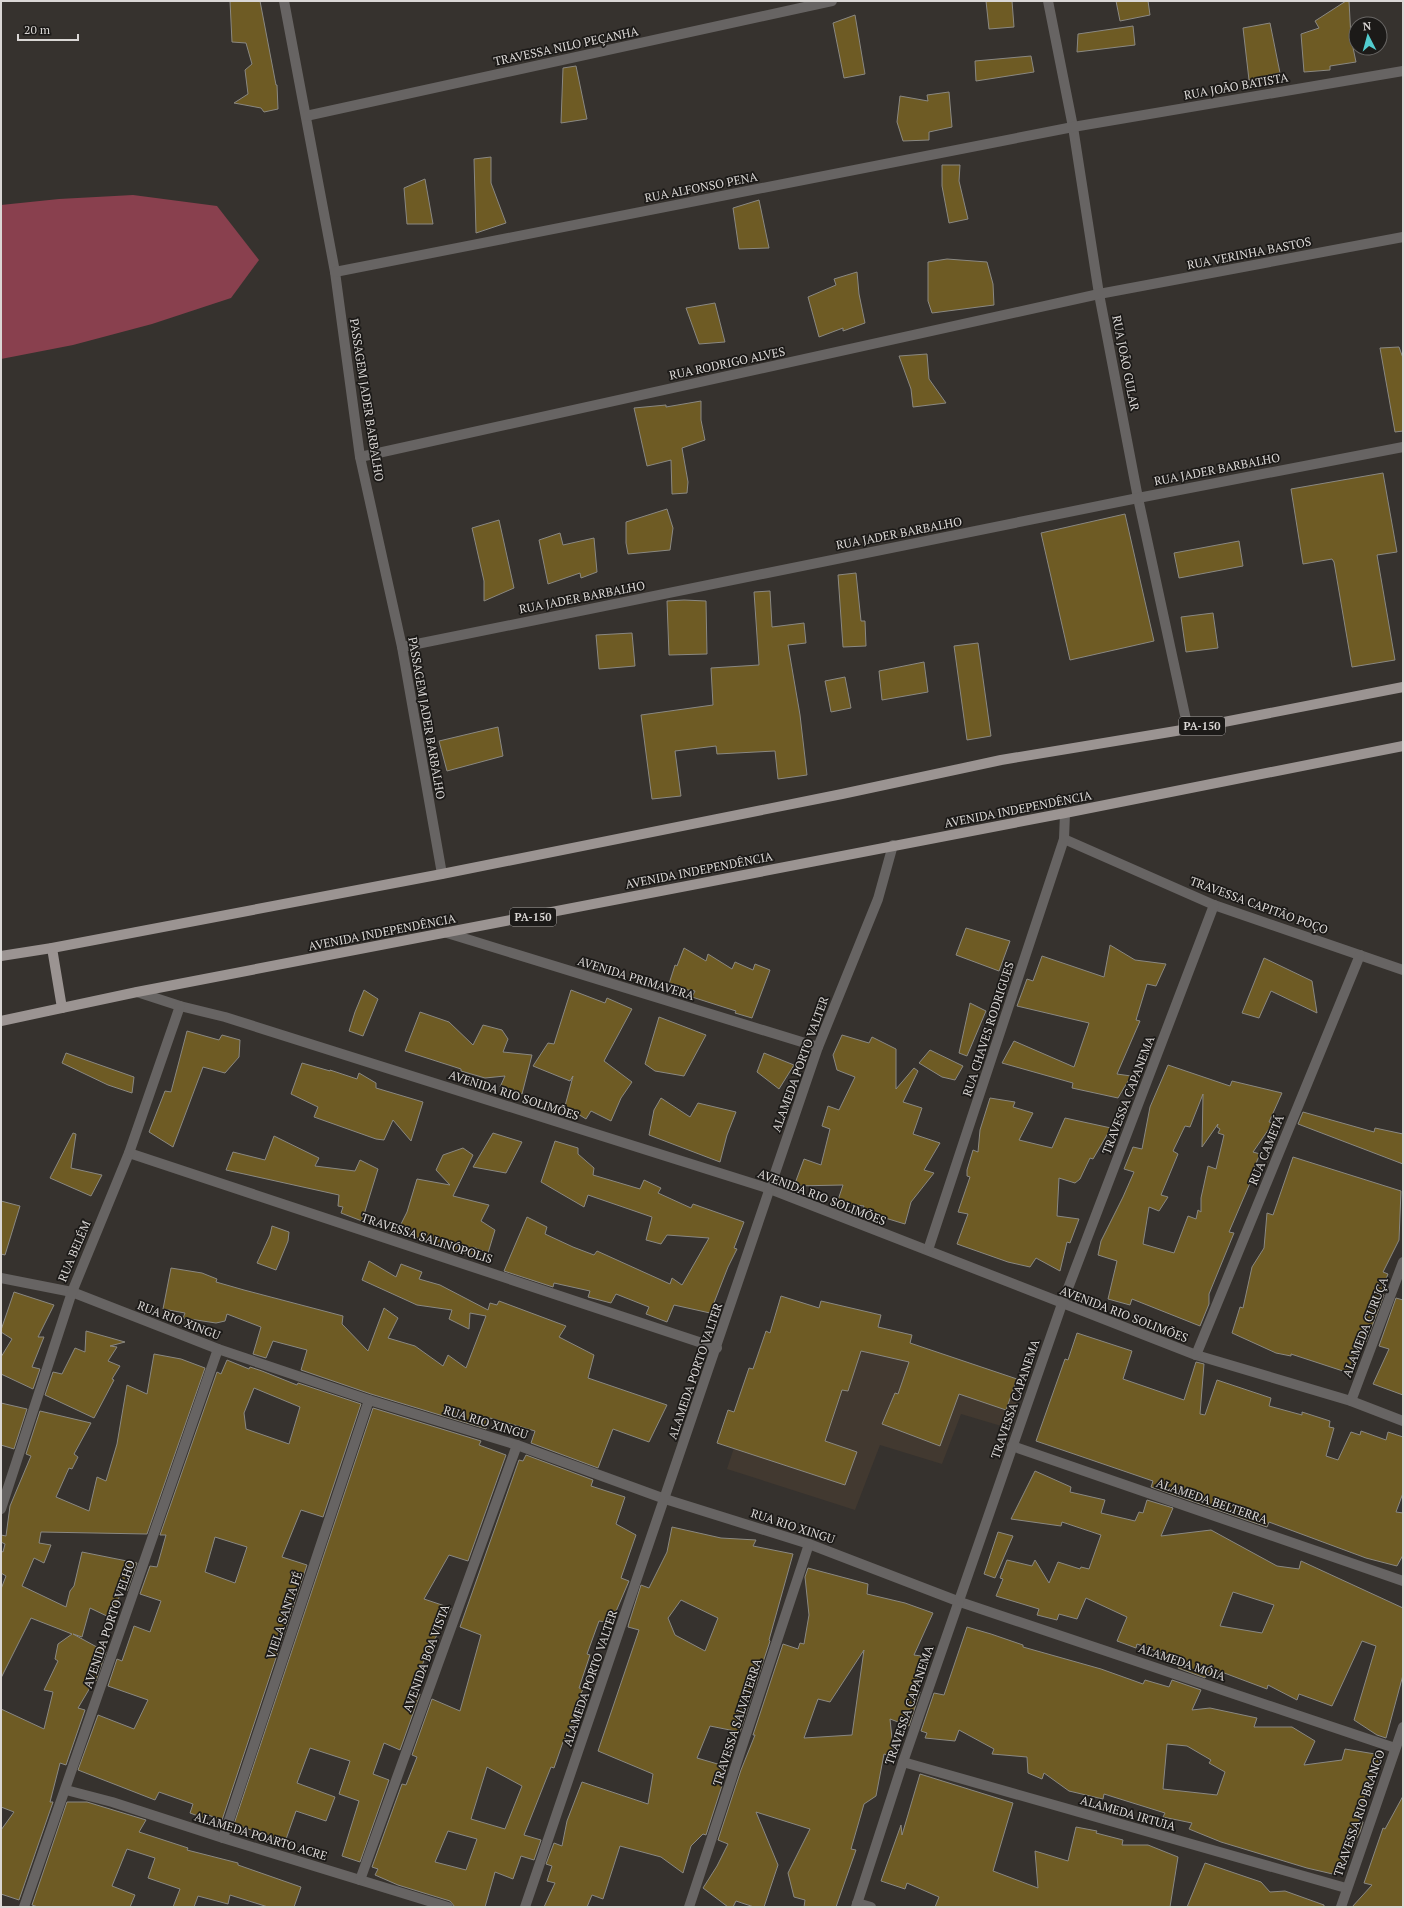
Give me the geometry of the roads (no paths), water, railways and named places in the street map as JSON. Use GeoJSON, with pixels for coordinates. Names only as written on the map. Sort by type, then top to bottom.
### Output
{"type":"FeatureCollection","features":[{"type":"Feature","properties":{"kind":"main road","name":"PA-150"},"geometry":{"type":"LineString","coordinates":[[1,956],[52,948],[442,874],[842,794],[1001,760],[1188,729],[1403,687]]}},
{"type":"Feature","properties":{"kind":"main road","name":"AVENIDA INDEPENDÊNCIA"},"geometry":{"type":"LineString","coordinates":[[1,1021],[137,992],[1065,813],[1403,746]]}},
{"type":"Feature","properties":{"kind":"main road"},"geometry":{"type":"LineString","coordinates":[[52,948],[62,1008]]}},
{"type":"Feature","properties":{"kind":"street","name":"PASSAGEM JADER BARBALHO"},"geometry":{"type":"LineString","coordinates":[[284,1],[335,272],[360,457],[402,647],[442,874]]}},
{"type":"Feature","properties":{"kind":"street","name":"TRAVESSA NILO PEÇANHA"},"geometry":{"type":"LineString","coordinates":[[306,116],[832,1]]}},
{"type":"Feature","properties":{"kind":"street","name":"RUA JOÃO GULAR"},"geometry":{"type":"LineString","coordinates":[[1048,1],[1073,127],[1099,294],[1138,498],[1188,729]]}},
{"type":"Feature","properties":{"kind":"street","name":"RUA JOÃO BATISTA"},"geometry":{"type":"LineString","coordinates":[[1073,127],[1403,71]]}},
{"type":"Feature","properties":{"kind":"street","name":"RUA ALFONSO PENA"},"geometry":{"type":"LineString","coordinates":[[335,272],[1073,127]]}},
{"type":"Feature","properties":{"kind":"street","name":"RUA VERINHA BASTOS"},"geometry":{"type":"LineString","coordinates":[[1099,294],[1403,237]]}},
{"type":"Feature","properties":{"kind":"street","name":"RUA RODRIGO ALVES"},"geometry":{"type":"LineString","coordinates":[[360,457],[1099,294]]}},
{"type":"Feature","properties":{"kind":"street","name":"RUA JADER BARBALHO"},"geometry":{"type":"LineString","coordinates":[[402,647],[1138,498],[1403,447]]}},
{"type":"Feature","properties":{"kind":"street","name":"RUA CHAVES RODRIGUES"},"geometry":{"type":"LineString","coordinates":[[928,1250],[1064,839],[1065,813]]}},
{"type":"Feature","properties":{"kind":"street","name":"TRAVESSA CAPITÃO POÇO"},"geometry":{"type":"LineString","coordinates":[[1064,839],[1214,905],[1403,970]]}},
{"type":"Feature","properties":{"kind":"street","name":"ALAMEDA PORTO VALTER"},"geometry":{"type":"LineString","coordinates":[[525,1907],[818,1047],[878,899],[893,845]]}},
{"type":"Feature","properties":{"kind":"street","name":"TRAVESSA CAPANEMA"},"geometry":{"type":"LineString","coordinates":[[856,1905],[903,1762],[960,1602],[1012,1446],[1062,1304],[1214,905]]}},
{"type":"Feature","properties":{"kind":"street","name":"AVENIDA PRIMAVERA"},"geometry":{"type":"LineString","coordinates":[[447,933],[818,1047]]}},
{"type":"Feature","properties":{"kind":"street","name":"RUA CAMETÁ"},"geometry":{"type":"LineString","coordinates":[[1196,1355],[1360,955]]}},
{"type":"Feature","properties":{"kind":"street"},"geometry":{"type":"LineString","coordinates":[[137,992],[180,1006]]}},
{"type":"Feature","properties":{"kind":"street","name":"AVENIDA RIO SOLIMÕES"},"geometry":{"type":"LineString","coordinates":[[180,1006],[225,1017],[770,1189],[1196,1355],[1351,1401],[1403,1421]]}},
{"type":"Feature","properties":{"kind":"street","name":"RUA BELÉM"},"geometry":{"type":"LineString","coordinates":[[1,1509],[72,1292],[129,1153],[180,1006]]}},
{"type":"Feature","properties":{"kind":"street","name":"TRAVESSA SALINÓPOLIS"},"geometry":{"type":"LineString","coordinates":[[129,1153],[716,1348]]}},
{"type":"Feature","properties":{"kind":"street","name":"ALAMEDA CURUÇA"},"geometry":{"type":"LineString","coordinates":[[1351,1401],[1403,1262]]}},
{"type":"Feature","properties":{"kind":"street","name":"RUA RIO XINGU"},"geometry":{"type":"LineString","coordinates":[[1,1278],[72,1292],[218,1349],[369,1400],[517,1445],[665,1499],[809,1544],[960,1602]]}},
{"type":"Feature","properties":{"kind":"street","name":"AVENIDA PORTO VELHO"},"geometry":{"type":"LineString","coordinates":[[24,1907],[66,1790],[218,1349]]}},
{"type":"Feature","properties":{"kind":"street","name":"VIELA SANTA FÉ"},"geometry":{"type":"LineString","coordinates":[[223,1838],[369,1400]]}},
{"type":"Feature","properties":{"kind":"street","name":"AVENIDA BOA VISTA"},"geometry":{"type":"LineString","coordinates":[[360,1880],[517,1445]]}},
{"type":"Feature","properties":{"kind":"street","name":"ALAMEDA BELTERRA"},"geometry":{"type":"LineString","coordinates":[[1012,1446],[1403,1581]]}},
{"type":"Feature","properties":{"kind":"street","name":"TRAVESSA SALVATERRA"},"geometry":{"type":"LineString","coordinates":[[689,1907],[809,1544]]}},
{"type":"Feature","properties":{"kind":"street","name":"ALAMEDA MÓIA"},"geometry":{"type":"LineString","coordinates":[[960,1602],[1395,1748]]}},
{"type":"Feature","properties":{"kind":"street","name":"TRAVESSA RIO BRANCO"},"geometry":{"type":"LineString","coordinates":[[1340,1907],[1403,1727]]}},
{"type":"Feature","properties":{"kind":"street","name":"ALAMEDA IRTUIA"},"geometry":{"type":"LineString","coordinates":[[903,1762],[1346,1888]]}},
{"type":"Feature","properties":{"kind":"street","name":"ALAMEDA POARTO ACRE"},"geometry":{"type":"LineString","coordinates":[[66,1790],[112,1802],[223,1838],[448,1907]]}},
{"type":"Feature","properties":{"kind":"street"},"geometry":{"type":"LineString","coordinates":[[856,1905],[871,1907]]}}]}
